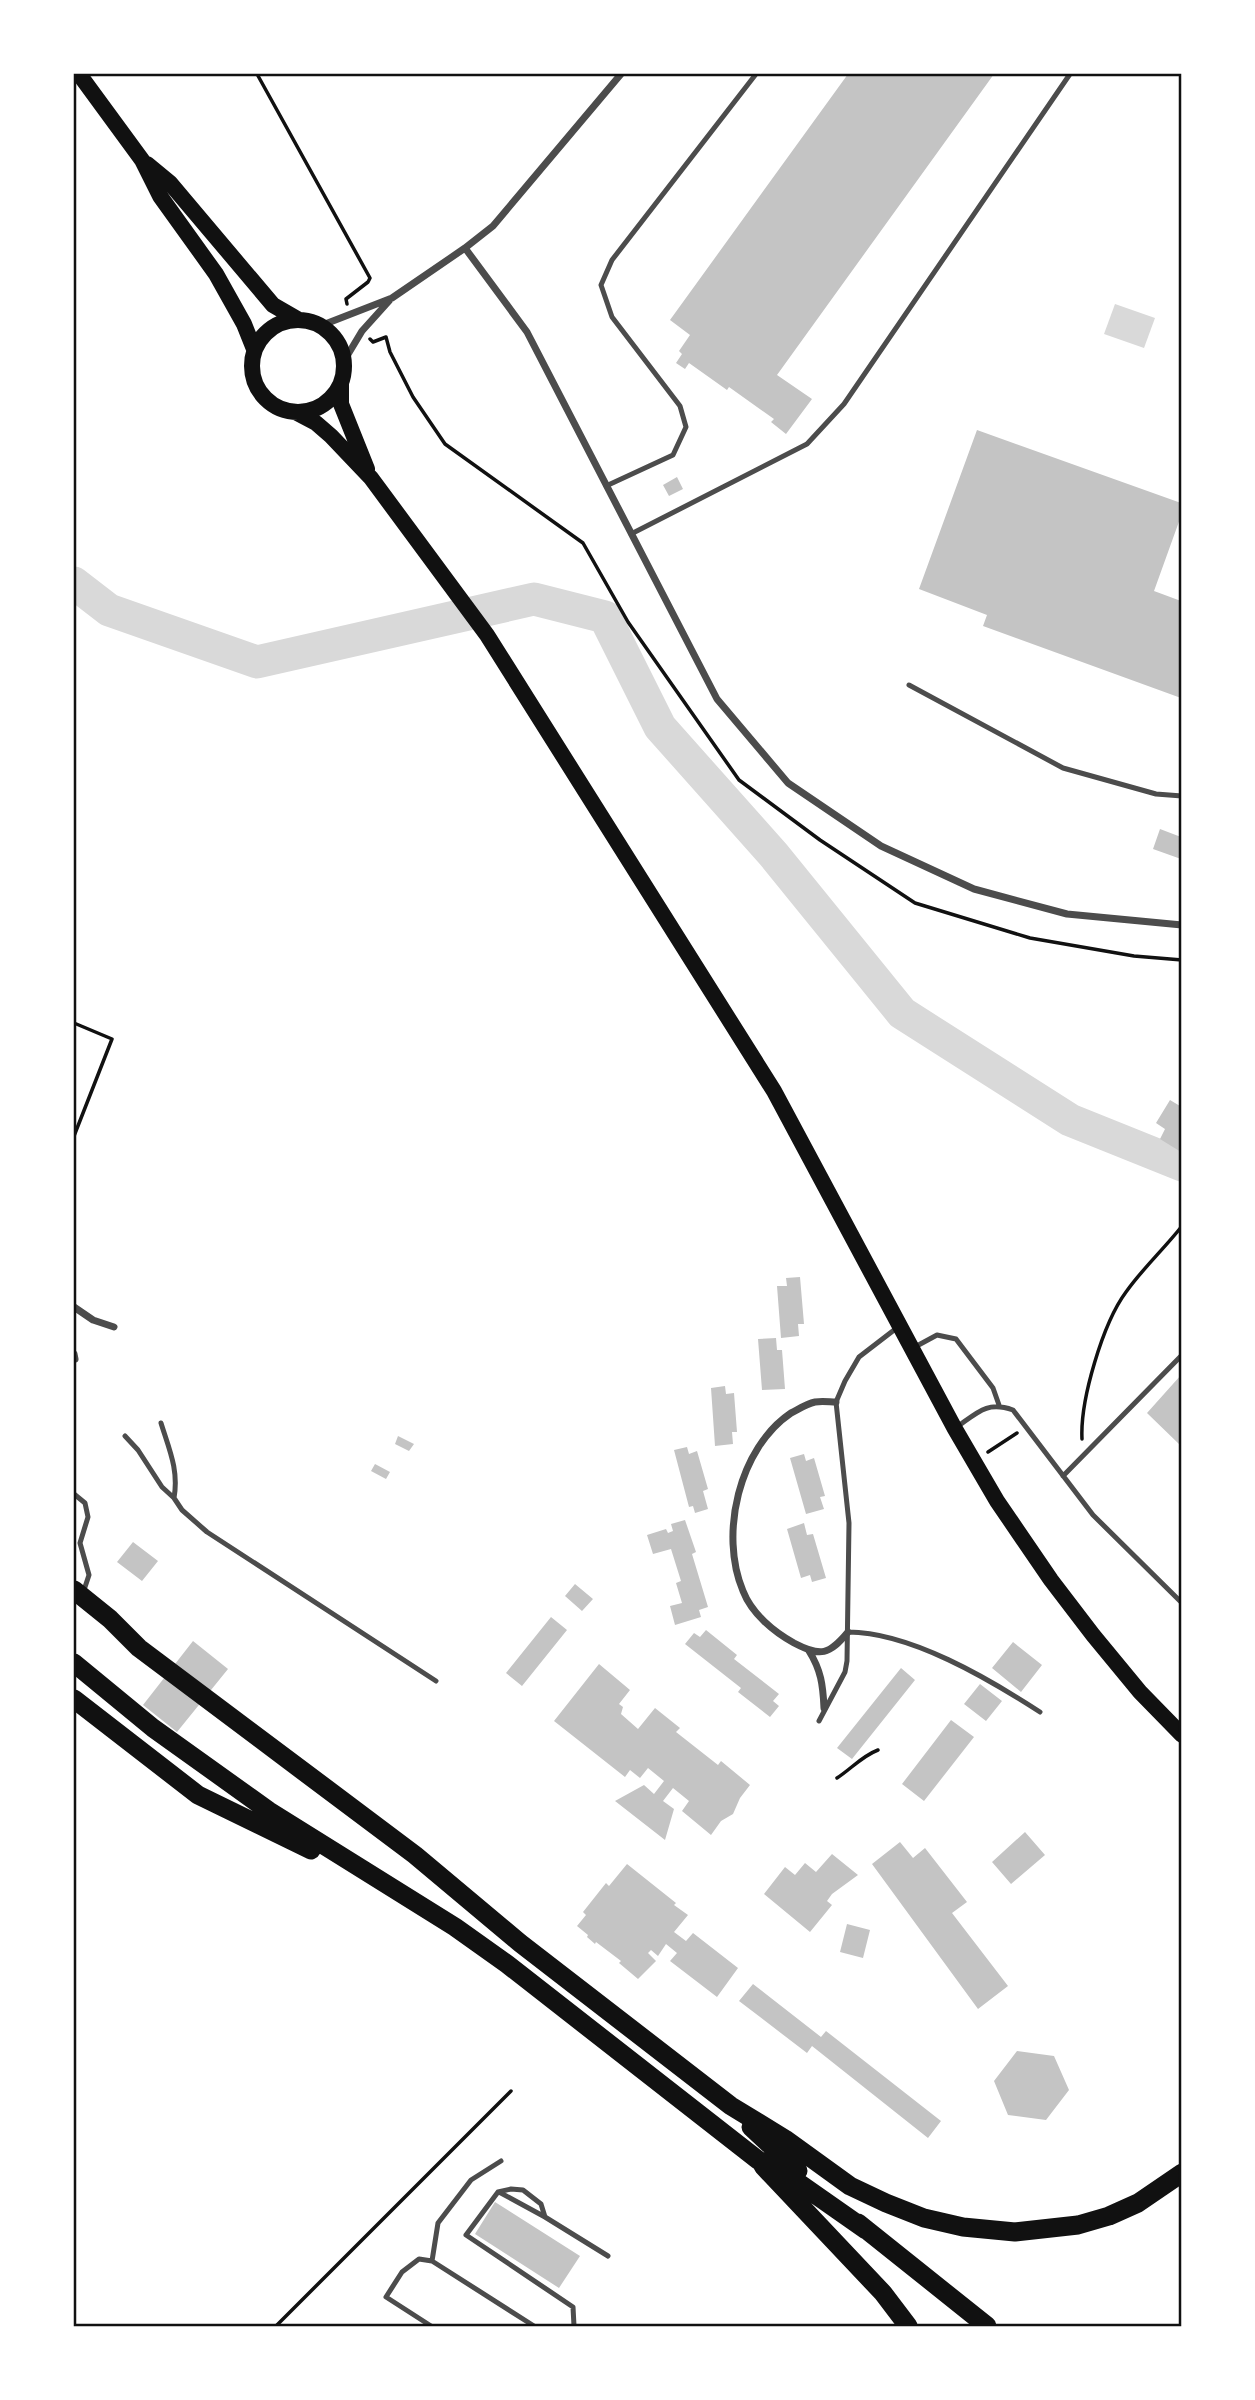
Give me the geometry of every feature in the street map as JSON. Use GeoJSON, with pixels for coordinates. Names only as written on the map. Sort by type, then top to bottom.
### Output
{"type":"FeatureCollection","features":[{"type":"Feature","properties":{"kind":"highway"},"geometry":{"type":"LineString","coordinates":[[78,1593],[139,1648],[415,1855],[520,1942],[731,2106],[785,2139],[850,2186],[924,2218],[963,2227],[1015,2232],[1078,2225],[1109,2216],[1138,2203],[1181,2173]]}},
{"type":"Feature","properties":{"kind":"highway"},"geometry":{"type":"LineString","coordinates":[[74,1663],[153,1728],[269,1811],[455,1927],[507,1964],[758,2160],[786,2174],[866,2230]]}},
{"type":"Feature","properties":{"kind":"highway"},"geometry":{"type":"LineString","coordinates":[[74,1699],[198,1795],[315,1852],[349,1861]]}},
{"type":"Feature","properties":{"kind":"highway"},"geometry":{"type":"LineString","coordinates":[[731,2106],[775,2152],[866,2230],[987,2326]]}},
{"type":"Feature","properties":{"kind":"highway"},"geometry":{"type":"LineString","coordinates":[[758,2160],[883,2293],[908,2326]]}},
{"type":"Feature","properties":{"kind":"main road"},"geometry":{"type":"LineString","coordinates":[[79,74],[142,160],[160,196],[216,274],[244,324],[254,349]]}},
{"type":"Feature","properties":{"kind":"main road"},"geometry":{"type":"LineString","coordinates":[[142,160],[170,183],[274,305],[299,320],[320,326],[336,340],[344,361],[341,404],[371,478]]}},
{"type":"Feature","properties":{"kind":"main road"},"geometry":{"type":"LineString","coordinates":[[299,320],[277,325],[267,331],[254,349],[251,364],[253,379],[259,392],[269,403],[316,423],[371,478],[487,635],[774,1091],[954,1429],[997,1501],[1051,1580],[1093,1635],[1140,1692],[1181,1735]]}},
{"type":"Feature","properties":{"kind":"main road"},"geometry":{"type":"LineString","coordinates":[[297,413],[324,405],[341,383]]}},
{"type":"Feature","properties":{"kind":"street"},"geometry":{"type":"LineString","coordinates":[[320,326],[392,298],[466,248],[493,226],[621,74]]}},
{"type":"Feature","properties":{"kind":"street"},"geometry":{"type":"LineString","coordinates":[[466,248],[527,332],[717,699],[788,783],[881,846],[974,889],[1067,914],[1181,925]]}},
{"type":"Feature","properties":{"kind":"street"},"geometry":{"type":"LineString","coordinates":[[344,361],[362,331],[392,298]]}},
{"type":"Feature","properties":{"kind":"street"},"geometry":{"type":"LineString","coordinates":[[74,1307],[93,1320],[114,1327]]}},
{"type":"Feature","properties":{"kind":"street"},"geometry":{"type":"LineString","coordinates":[[836,1402],[816,1402],[803,1406],[770,1431],[755,1452],[741,1485],[733,1546],[743,1593],[757,1614],[777,1634],[808,1651],[819,1653],[829,1651],[848,1632]]}},
{"type":"Feature","properties":{"kind":"street"},"geometry":{"type":"LineString","coordinates":[[808,1651],[823,1679],[824,1708]]}},
{"type":"Feature","properties":{"kind":"lane"},"geometry":{"type":"LineString","coordinates":[[606,486],[673,454],[686,427],[680,406],[612,317],[601,285],[612,260],[756,74]]}},
{"type":"Feature","properties":{"kind":"lane"},"geometry":{"type":"LineString","coordinates":[[631,534],[807,444],[844,404],[1070,74]]}},
{"type":"Feature","properties":{"kind":"lane"},"geometry":{"type":"LineString","coordinates":[[909,685],[1063,768],[1156,794],[1181,796]]}},
{"type":"Feature","properties":{"kind":"lane"},"geometry":{"type":"LineString","coordinates":[[819,1721],[845,1672],[848,1632],[849,1523],[836,1402],[859,1357],[900,1325]]}},
{"type":"Feature","properties":{"kind":"lane"},"geometry":{"type":"LineString","coordinates":[[913,1349],[937,1335],[956,1339],[993,1388],[999,1405]]}},
{"type":"Feature","properties":{"kind":"lane"},"geometry":{"type":"LineString","coordinates":[[1063,1476],[1181,1355]]}},
{"type":"Feature","properties":{"kind":"lane"},"geometry":{"type":"LineString","coordinates":[[954,1429],[983,1408],[999,1405],[1013,1410],[1093,1515],[1181,1603]]}},
{"type":"Feature","properties":{"kind":"lane"},"geometry":{"type":"LineString","coordinates":[[160,1423],[176,1466],[177,1484],[174,1498]]}},
{"type":"Feature","properties":{"kind":"lane"},"geometry":{"type":"LineString","coordinates":[[125,1436],[138,1450],[162,1487],[182,1510],[207,1532],[436,1681]]}},
{"type":"Feature","properties":{"kind":"lane"},"geometry":{"type":"LineString","coordinates":[[74,1494],[85,1503],[88,1517],[80,1543],[89,1574],[78,1593]]}},
{"type":"Feature","properties":{"kind":"lane"},"geometry":{"type":"LineString","coordinates":[[848,1632],[886,1635],[951,1662],[988,1680],[1040,1712]]}},
{"type":"Feature","properties":{"kind":"lane"},"geometry":{"type":"LineString","coordinates":[[432,2261],[438,2224],[471,2180],[501,2161]]}},
{"type":"Feature","properties":{"kind":"lane"},"geometry":{"type":"LineString","coordinates":[[545,2217],[541,2204],[523,2190],[510,2189],[498,2192],[467,2235],[573,2307],[574,2326]]}},
{"type":"Feature","properties":{"kind":"lane"},"geometry":{"type":"LineString","coordinates":[[498,2192],[608,2256]]}},
{"type":"Feature","properties":{"kind":"lane"},"geometry":{"type":"LineString","coordinates":[[430,2326],[386,2297],[402,2272],[419,2259],[432,2261],[534,2326]]}},
{"type":"Feature","properties":{"kind":"path"},"geometry":{"type":"LineString","coordinates":[[257,74],[370,278],[346,299],[351,314]]}},
{"type":"Feature","properties":{"kind":"path"},"geometry":{"type":"LineString","coordinates":[[362,331],[373,342],[386,337],[390,352],[413,397],[445,444],[583,543],[628,622],[739,780],[820,840],[915,903],[1030,938],[1134,956],[1181,960]]}},
{"type":"Feature","properties":{"kind":"path"},"geometry":{"type":"LineString","coordinates":[[74,1023],[112,1039],[74,1136]]}},
{"type":"Feature","properties":{"kind":"path"},"geometry":{"type":"LineString","coordinates":[[1083,1455],[1082,1427],[1086,1392],[1104,1338],[1124,1295],[1149,1261],[1181,1226]]}},
{"type":"Feature","properties":{"kind":"path"},"geometry":{"type":"LineString","coordinates":[[837,1778],[867,1754],[878,1750]]}},
{"type":"Feature","properties":{"kind":"path"},"geometry":{"type":"LineString","coordinates":[[276,2326],[510,2091]]}},
{"type":"Feature","properties":{"kind":"shaded area"},"geometry":{"type":"Polygon","coordinates":[[[1115,304],[1155,318],[1144,348],[1104,334],[1115,304]]]}},
{"type":"Feature","properties":{"kind":"building"},"geometry":{"type":"Polygon","coordinates":[[[848,74],[994,74],[777,375],[812,399],[786,434],[771,422],[774,419],[729,387],[727,390],[689,363],[685,369],[676,363],[682,354],[679,351],[690,335],[670,320],[848,74]]]}},
{"type":"Feature","properties":{"kind":"building"},"geometry":{"type":"Polygon","coordinates":[[[977,430],[1181,503],[1181,516],[1154,591],[1181,601],[1181,698],[983,626],[987,615],[919,589],[977,430]]]}},
{"type":"Feature","properties":{"kind":"building"},"geometry":{"type":"Polygon","coordinates":[[[677,477],[683,489],[669,496],[663,485],[677,477]]]}},
{"type":"Feature","properties":{"kind":"building"},"geometry":{"type":"Polygon","coordinates":[[[1160,829],[1181,837],[1181,859],[1153,849],[1160,829]]]}},
{"type":"Feature","properties":{"kind":"building"},"geometry":{"type":"Polygon","coordinates":[[[1170,1100],[1180,1106],[1181,1103],[1181,1152],[1160,1139],[1165,1129],[1156,1123],[1170,1100]]]}},
{"type":"Feature","properties":{"kind":"building"},"geometry":{"type":"Polygon","coordinates":[[[800,1277],[804,1324],[798,1324],[799,1336],[781,1338],[777,1286],[787,1286],[786,1278],[800,1277]]]}},
{"type":"Feature","properties":{"kind":"building"},"geometry":{"type":"Polygon","coordinates":[[[776,1338],[777,1350],[782,1350],[785,1389],[762,1390],[758,1339],[776,1338]]]}},
{"type":"Feature","properties":{"kind":"building"},"geometry":{"type":"Polygon","coordinates":[[[1181,1375],[1181,1446],[1147,1413],[1181,1375]]]}},
{"type":"Feature","properties":{"kind":"building"},"geometry":{"type":"Polygon","coordinates":[[[725,1386],[726,1394],[734,1393],[737,1432],[732,1432],[733,1444],[715,1446],[711,1388],[725,1386]]]}},
{"type":"Feature","properties":{"kind":"building"},"geometry":{"type":"Polygon","coordinates":[[[398,1436],[414,1444],[409,1451],[395,1444],[398,1436]]]}},
{"type":"Feature","properties":{"kind":"building"},"geometry":{"type":"Polygon","coordinates":[[[687,1447],[689,1454],[697,1451],[708,1489],[703,1491],[708,1509],[695,1513],[693,1506],[689,1507],[674,1450],[687,1447]]]}},
{"type":"Feature","properties":{"kind":"building"},"geometry":{"type":"Polygon","coordinates":[[[804,1454],[806,1461],[814,1458],[825,1496],[820,1497],[824,1509],[806,1514],[790,1458],[804,1454]]]}},
{"type":"Feature","properties":{"kind":"building"},"geometry":{"type":"Polygon","coordinates":[[[375,1464],[390,1472],[386,1479],[371,1471],[375,1464]]]}},
{"type":"Feature","properties":{"kind":"building"},"geometry":{"type":"Polygon","coordinates":[[[685,1520],[696,1552],[692,1554],[708,1607],[699,1610],[701,1617],[675,1625],[670,1606],[682,1603],[676,1583],[681,1581],[671,1549],[653,1554],[647,1535],[666,1529],[668,1533],[673,1531],[671,1524],[685,1520]]]}},
{"type":"Feature","properties":{"kind":"building"},"geometry":{"type":"Polygon","coordinates":[[[804,1523],[807,1535],[813,1534],[826,1578],[812,1582],[810,1575],[801,1578],[787,1529],[804,1523]]]}},
{"type":"Feature","properties":{"kind":"building"},"geometry":{"type":"Polygon","coordinates":[[[133,1542],[158,1561],[142,1581],[117,1562],[133,1542]]]}},
{"type":"Feature","properties":{"kind":"building"},"geometry":{"type":"Polygon","coordinates":[[[575,1584],[593,1599],[582,1611],[565,1596],[575,1584]]]}},
{"type":"Feature","properties":{"kind":"building"},"geometry":{"type":"Polygon","coordinates":[[[551,1617],[567,1630],[522,1686],[506,1673],[551,1617]]]}},
{"type":"Feature","properties":{"kind":"building"},"geometry":{"type":"Polygon","coordinates":[[[706,1630],[737,1655],[734,1659],[779,1694],[773,1701],[779,1706],[770,1717],[738,1692],[741,1688],[685,1644],[694,1633],[700,1637],[706,1630]]]}},
{"type":"Feature","properties":{"kind":"building"},"geometry":{"type":"Polygon","coordinates":[[[193,1641],[228,1669],[177,1732],[143,1705],[193,1641]]]}},
{"type":"Feature","properties":{"kind":"building"},"geometry":{"type":"Polygon","coordinates":[[[1013,1642],[1042,1665],[1021,1692],[992,1668],[1013,1642]]]}},
{"type":"Feature","properties":{"kind":"building"},"geometry":{"type":"Polygon","coordinates":[[[599,1664],[630,1690],[619,1704],[623,1707],[621,1714],[638,1729],[655,1708],[680,1728],[676,1732],[718,1765],[721,1761],[750,1785],[733,1814],[721,1821],[711,1835],[682,1811],[689,1801],[673,1788],[663,1801],[674,1809],[665,1840],[615,1801],[644,1785],[654,1794],[664,1781],[648,1768],[640,1778],[630,1770],[625,1777],[554,1721],[599,1664]]]}},
{"type":"Feature","properties":{"kind":"building"},"geometry":{"type":"Polygon","coordinates":[[[901,1668],[915,1680],[852,1759],[837,1748],[901,1668]]]}},
{"type":"Feature","properties":{"kind":"building"},"geometry":{"type":"Polygon","coordinates":[[[980,1684],[1002,1701],[986,1721],[964,1704],[980,1684]]]}},
{"type":"Feature","properties":{"kind":"building"},"geometry":{"type":"Polygon","coordinates":[[[951,1720],[974,1737],[924,1801],[902,1784],[951,1720]]]}},
{"type":"Feature","properties":{"kind":"building"},"geometry":{"type":"Polygon","coordinates":[[[1025,1832],[1045,1855],[1011,1884],[992,1862],[1025,1832]]]}},
{"type":"Feature","properties":{"kind":"building"},"geometry":{"type":"Polygon","coordinates":[[[900,1842],[913,1858],[925,1848],[967,1902],[952,1913],[1008,1986],[978,2009],[872,1864],[900,1842]]]}},
{"type":"Feature","properties":{"kind":"building"},"geometry":{"type":"Polygon","coordinates":[[[832,1854],[858,1875],[832,1894],[827,1901],[832,1905],[810,1932],[764,1894],[785,1867],[795,1875],[805,1863],[816,1872],[832,1854]]]}},
{"type":"Feature","properties":{"kind":"building"},"geometry":{"type":"Polygon","coordinates":[[[627,1864],[688,1915],[674,1932],[686,1941],[693,1933],[738,1968],[717,1997],[670,1961],[677,1953],[666,1944],[658,1956],[651,1950],[648,1953],[656,1961],[638,1979],[619,1963],[621,1961],[596,1942],[595,1944],[577,1926],[586,1915],[583,1912],[606,1883],[609,1886],[627,1864]]]}},
{"type":"Feature","properties":{"kind":"building"},"geometry":{"type":"Polygon","coordinates":[[[847,1924],[870,1930],[863,1958],[840,1952],[847,1924]]]}},
{"type":"Feature","properties":{"kind":"building"},"geometry":{"type":"Polygon","coordinates":[[[753,1984],[821,2037],[826,2031],[941,2121],[928,2138],[812,2046],[807,2053],[739,2001],[753,1984]]]}},
{"type":"Feature","properties":{"kind":"building"},"geometry":{"type":"Polygon","coordinates":[[[1017,2051],[1054,2056],[1069,2090],[1046,2120],[1008,2115],[994,2081],[1017,2051]]]}},
{"type":"Feature","properties":{"kind":"building"},"geometry":{"type":"Polygon","coordinates":[[[495,2202],[580,2256],[559,2288],[475,2234],[495,2202]]]}},
{"type":"Feature","properties":{"kind":"waterway"},"geometry":{"type":"LineString","coordinates":[[74,583],[109,610],[257,662],[534,599],[605,617],[660,727],[773,854],[902,1013],[1070,1120],[1182,1165]]}}]}
